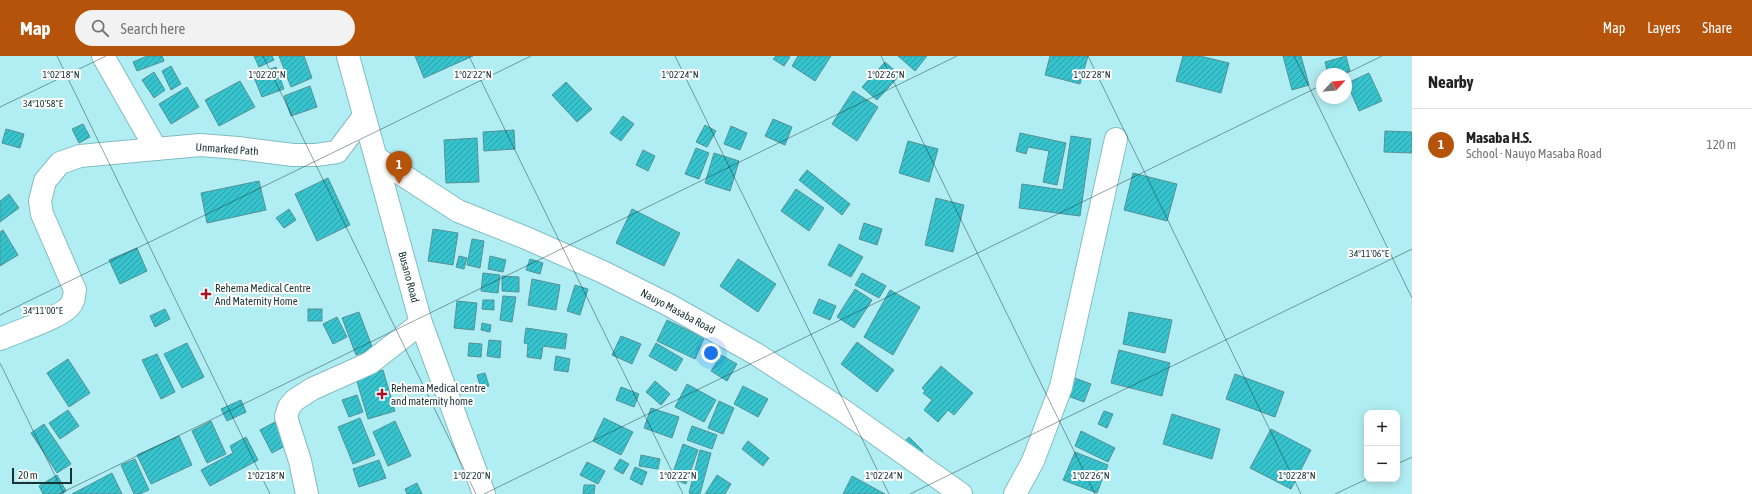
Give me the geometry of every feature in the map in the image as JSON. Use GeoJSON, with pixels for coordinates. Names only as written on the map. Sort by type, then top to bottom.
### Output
{"type":"FeatureCollection","features":[{"type":"Feature","properties":{"kind":"street"},"geometry":{"type":"LineString","coordinates":[[103,56],[156,149]]}},
{"type":"Feature","properties":{"kind":"street","name":"Busano Road"},"geometry":{"type":"LineString","coordinates":[[348,56],[364,116],[378,159],[421,323],[484,494]]}},
{"type":"Feature","properties":{"kind":"street","name":"Unmarked Path"},"geometry":{"type":"LineString","coordinates":[[0,339],[54,316],[68,308],[74,300],[75,290],[42,214],[40,201],[45,181],[60,163],[80,156],[200,146],[293,155],[316,155],[337,152],[364,116]]}},
{"type":"Feature","properties":{"kind":"street"},"geometry":{"type":"LineString","coordinates":[[1015,494],[1033,461],[1061,387],[1116,139]]}},
{"type":"Feature","properties":{"kind":"street","name":"Nauyo Masaba Road"},"geometry":{"type":"LineString","coordinates":[[378,159],[458,211],[526,238],[603,272],[669,305],[749,350],[841,409],[961,494]]}},
{"type":"Feature","properties":{"kind":"street"},"geometry":{"type":"LineString","coordinates":[[307,494],[300,460],[286,417],[289,407],[295,400],[312,388],[370,362],[421,323]]}},
{"type":"Feature","properties":{"kind":"building"},"geometry":{"type":"Polygon","coordinates":[[[147,56],[162,56],[164,61],[137,71],[133,62],[147,56]]]}},
{"type":"Feature","properties":{"kind":"building"},"geometry":{"type":"Polygon","coordinates":[[[254,56],[272,56],[274,60],[259,67],[254,56]]]}},
{"type":"Feature","properties":{"kind":"building"},"geometry":{"type":"Polygon","coordinates":[[[279,56],[304,56],[312,78],[291,87],[279,56]]]}},
{"type":"Feature","properties":{"kind":"building"},"geometry":{"type":"Polygon","coordinates":[[[415,56],[473,56],[424,78],[415,56]]]}},
{"type":"Feature","properties":{"kind":"building"},"geometry":{"type":"Polygon","coordinates":[[[776,56],[790,57],[784,66],[773,59],[776,56]]]}},
{"type":"Feature","properties":{"kind":"building"},"geometry":{"type":"Polygon","coordinates":[[[798,56],[831,56],[815,81],[792,66],[798,56]]]}},
{"type":"Feature","properties":{"kind":"building"},"geometry":{"type":"Polygon","coordinates":[[[898,56],[927,56],[915,71],[898,56]]]}},
{"type":"Feature","properties":{"kind":"building"},"geometry":{"type":"Polygon","coordinates":[[[1050,56],[1088,56],[1080,84],[1045,75],[1050,56]]]}},
{"type":"Feature","properties":{"kind":"building"},"geometry":{"type":"Polygon","coordinates":[[[1183,56],[1200,56],[1229,63],[1221,93],[1176,81],[1183,56]]]}},
{"type":"Feature","properties":{"kind":"building"},"geometry":{"type":"Polygon","coordinates":[[[1283,56],[1301,56],[1309,85],[1292,90],[1283,56]]]}},
{"type":"Feature","properties":{"kind":"building"},"geometry":{"type":"Polygon","coordinates":[[[1346,56],[1349,68],[1326,68],[1325,62],[1346,56]]]}},
{"type":"Feature","properties":{"kind":"building"},"geometry":{"type":"Polygon","coordinates":[[[885,62],[900,75],[877,100],[862,87],[885,62]]]}},
{"type":"Feature","properties":{"kind":"building"},"geometry":{"type":"Polygon","coordinates":[[[171,66],[181,84],[171,90],[162,71],[171,66]]]}},
{"type":"Feature","properties":{"kind":"building"},"geometry":{"type":"Polygon","coordinates":[[[276,67],[284,89],[262,97],[253,75],[276,67]]]}},
{"type":"Feature","properties":{"kind":"building"},"geometry":{"type":"Polygon","coordinates":[[[154,72],[165,90],[154,98],[142,80],[154,72]]]}},
{"type":"Feature","properties":{"kind":"building"},"geometry":{"type":"Polygon","coordinates":[[[1369,73],[1382,101],[1359,111],[1352,95],[1352,81],[1369,73]]]}},
{"type":"Feature","properties":{"kind":"building"},"geometry":{"type":"Polygon","coordinates":[[[240,81],[255,107],[219,126],[205,100],[240,81]]]}},
{"type":"Feature","properties":{"kind":"building"},"geometry":{"type":"Polygon","coordinates":[[[566,82],[592,109],[577,122],[552,95],[566,82]]]}},
{"type":"Feature","properties":{"kind":"building"},"geometry":{"type":"Polygon","coordinates":[[[310,86],[317,107],[291,116],[284,96],[310,86]]]}},
{"type":"Feature","properties":{"kind":"building"},"geometry":{"type":"Polygon","coordinates":[[[187,87],[199,107],[171,124],[159,104],[187,87]]]}},
{"type":"Feature","properties":{"kind":"building"},"geometry":{"type":"Polygon","coordinates":[[[853,91],[878,107],[857,141],[832,124],[853,91]]]}},
{"type":"Feature","properties":{"kind":"building"},"geometry":{"type":"Polygon","coordinates":[[[623,116],[634,124],[621,141],[610,133],[623,116]]]}},
{"type":"Feature","properties":{"kind":"building"},"geometry":{"type":"Polygon","coordinates":[[[773,119],[792,127],[785,145],[765,136],[773,119]]]}},
{"type":"Feature","properties":{"kind":"building"},"geometry":{"type":"Polygon","coordinates":[[[83,124],[90,137],[79,143],[72,129],[83,124]]]}},
{"type":"Feature","properties":{"kind":"building"},"geometry":{"type":"Polygon","coordinates":[[[705,125],[716,131],[707,147],[696,142],[705,125]]]}},
{"type":"Feature","properties":{"kind":"building"},"geometry":{"type":"Polygon","coordinates":[[[731,126],[747,133],[740,150],[724,144],[731,126]]]}},
{"type":"Feature","properties":{"kind":"building"},"geometry":{"type":"Polygon","coordinates":[[[6,129],[24,134],[20,148],[2,143],[6,129]]]}},
{"type":"Feature","properties":{"kind":"building"},"geometry":{"type":"Polygon","coordinates":[[[514,130],[515,149],[484,151],[483,132],[514,130]]]}},
{"type":"Feature","properties":{"kind":"building"},"geometry":{"type":"Polygon","coordinates":[[[1385,131],[1412,132],[1412,153],[1384,152],[1385,131]]]}},
{"type":"Feature","properties":{"kind":"building"},"geometry":{"type":"Polygon","coordinates":[[[1020,133],[1066,143],[1057,185],[1043,182],[1049,151],[1028,147],[1026,154],[1016,151],[1020,133]]]}},
{"type":"Feature","properties":{"kind":"building"},"geometry":{"type":"Polygon","coordinates":[[[1071,136],[1091,139],[1080,216],[1019,208],[1022,184],[1063,190],[1071,136]]]}},
{"type":"Feature","properties":{"kind":"building"},"geometry":{"type":"Polygon","coordinates":[[[477,138],[479,182],[446,183],[444,140],[477,138]]]}},
{"type":"Feature","properties":{"kind":"building"},"geometry":{"type":"Polygon","coordinates":[[[908,141],[938,149],[929,182],[899,173],[908,141]]]}},
{"type":"Feature","properties":{"kind":"building"},"geometry":{"type":"Polygon","coordinates":[[[696,148],[709,153],[699,179],[685,174],[696,148]]]}},
{"type":"Feature","properties":{"kind":"building"},"geometry":{"type":"Polygon","coordinates":[[[643,150],[655,156],[648,171],[636,165],[643,150]]]}},
{"type":"Feature","properties":{"kind":"building"},"geometry":{"type":"Polygon","coordinates":[[[714,153],[739,161],[730,191],[705,183],[714,153]]]}},
{"type":"Feature","properties":{"kind":"building"},"geometry":{"type":"Polygon","coordinates":[[[807,170],[850,204],[842,215],[799,180],[807,170]]]}},
{"type":"Feature","properties":{"kind":"building"},"geometry":{"type":"Polygon","coordinates":[[[1133,173],[1177,184],[1167,221],[1124,210],[1133,173]]]}},
{"type":"Feature","properties":{"kind":"building"},"geometry":{"type":"Polygon","coordinates":[[[328,178],[350,225],[317,241],[295,194],[328,178]]]}},
{"type":"Feature","properties":{"kind":"building"},"geometry":{"type":"Polygon","coordinates":[[[259,181],[266,210],[207,223],[201,193],[259,181]]]}},
{"type":"Feature","properties":{"kind":"building"},"geometry":{"type":"Polygon","coordinates":[[[796,189],[824,208],[809,231],[781,211],[796,189]]]}},
{"type":"Feature","properties":{"kind":"building"},"geometry":{"type":"Polygon","coordinates":[[[9,194],[19,208],[0,222],[0,201],[9,194]]]}},
{"type":"Feature","properties":{"kind":"building"},"geometry":{"type":"Polygon","coordinates":[[[936,198],[964,205],[953,252],[925,245],[936,198]]]}},
{"type":"Feature","properties":{"kind":"building"},"geometry":{"type":"Polygon","coordinates":[[[289,209],[296,220],[284,228],[276,218],[289,209]]]}},
{"type":"Feature","properties":{"kind":"building"},"geometry":{"type":"Polygon","coordinates":[[[632,209],[680,233],[664,266],[616,243],[632,209]]]}},
{"type":"Feature","properties":{"kind":"building"},"geometry":{"type":"Polygon","coordinates":[[[864,223],[882,229],[877,245],[859,239],[864,223]]]}},
{"type":"Feature","properties":{"kind":"building"},"geometry":{"type":"Polygon","coordinates":[[[433,229],[458,233],[453,265],[428,261],[433,229]]]}},
{"type":"Feature","properties":{"kind":"building"},"geometry":{"type":"Polygon","coordinates":[[[3,230],[18,255],[0,266],[0,232],[3,230]]]}},
{"type":"Feature","properties":{"kind":"building"},"geometry":{"type":"Polygon","coordinates":[[[472,239],[484,241],[480,268],[467,265],[472,239]]]}},
{"type":"Feature","properties":{"kind":"building"},"geometry":{"type":"Polygon","coordinates":[[[839,244],[863,257],[851,277],[828,265],[839,244]]]}},
{"type":"Feature","properties":{"kind":"building"},"geometry":{"type":"Polygon","coordinates":[[[137,248],[147,271],[120,284],[109,260],[137,248]]]}},
{"type":"Feature","properties":{"kind":"building"},"geometry":{"type":"Polygon","coordinates":[[[459,256],[467,258],[464,269],[456,267],[459,256]]]}},
{"type":"Feature","properties":{"kind":"building"},"geometry":{"type":"Polygon","coordinates":[[[490,256],[506,260],[503,272],[488,269],[490,256]]]}},
{"type":"Feature","properties":{"kind":"building"},"geometry":{"type":"Polygon","coordinates":[[[530,259],[543,263],[540,274],[526,270],[530,259]]]}},
{"type":"Feature","properties":{"kind":"building"},"geometry":{"type":"Polygon","coordinates":[[[738,259],[776,284],[758,312],[720,286],[738,259]]]}},
{"type":"Feature","properties":{"kind":"building"},"geometry":{"type":"Polygon","coordinates":[[[483,273],[500,275],[498,293],[481,291],[483,273]]]}},
{"type":"Feature","properties":{"kind":"building"},"geometry":{"type":"Polygon","coordinates":[[[862,273],[886,286],[879,298],[855,285],[862,273]]]}},
{"type":"Feature","properties":{"kind":"building"},"geometry":{"type":"Polygon","coordinates":[[[502,276],[519,277],[519,292],[502,291],[502,276]]]}},
{"type":"Feature","properties":{"kind":"building"},"geometry":{"type":"Polygon","coordinates":[[[532,279],[560,285],[556,310],[528,305],[532,279]]]}},
{"type":"Feature","properties":{"kind":"building"},"geometry":{"type":"Polygon","coordinates":[[[575,285],[588,289],[580,315],[567,311],[575,285]]]}},
{"type":"Feature","properties":{"kind":"building"},"geometry":{"type":"Polygon","coordinates":[[[855,289],[872,300],[854,328],[837,317],[855,289]]]}},
{"type":"Feature","properties":{"kind":"building"},"geometry":{"type":"Polygon","coordinates":[[[890,290],[920,307],[893,355],[864,337],[890,290]]]}},
{"type":"Feature","properties":{"kind":"building"},"geometry":{"type":"Polygon","coordinates":[[[503,296],[516,297],[512,322],[500,320],[503,296]]]}},
{"type":"Feature","properties":{"kind":"building"},"geometry":{"type":"Polygon","coordinates":[[[819,299],[836,306],[830,320],[813,313],[819,299]]]}},
{"type":"Feature","properties":{"kind":"building"},"geometry":{"type":"Polygon","coordinates":[[[483,300],[494,300],[494,310],[482,309],[483,300]]]}},
{"type":"Feature","properties":{"kind":"building"},"geometry":{"type":"Polygon","coordinates":[[[457,301],[477,303],[474,330],[454,328],[457,301]]]}},
{"type":"Feature","properties":{"kind":"building"},"geometry":{"type":"Polygon","coordinates":[[[165,309],[170,319],[155,327],[150,316],[165,309]]]}},
{"type":"Feature","properties":{"kind":"building"},"geometry":{"type":"Polygon","coordinates":[[[308,309],[322,309],[322,321],[308,321],[308,309]]]}},
{"type":"Feature","properties":{"kind":"building"},"geometry":{"type":"Polygon","coordinates":[[[359,312],[373,349],[356,355],[342,318],[359,312]]]}},
{"type":"Feature","properties":{"kind":"building"},"geometry":{"type":"Polygon","coordinates":[[[1129,312],[1172,320],[1165,353],[1123,344],[1129,312]]]}},
{"type":"Feature","properties":{"kind":"building"},"geometry":{"type":"Polygon","coordinates":[[[337,317],[347,337],[333,344],[323,324],[337,317]]]}},
{"type":"Feature","properties":{"kind":"building"},"geometry":{"type":"Polygon","coordinates":[[[667,320],[704,338],[695,359],[657,341],[667,320]]]}},
{"type":"Feature","properties":{"kind":"building"},"geometry":{"type":"Polygon","coordinates":[[[482,323],[491,325],[490,332],[481,330],[482,323]]]}},
{"type":"Feature","properties":{"kind":"building"},"geometry":{"type":"Polygon","coordinates":[[[526,328],[567,334],[565,349],[543,346],[541,359],[527,357],[528,344],[524,343],[526,328]]]}},
{"type":"Feature","properties":{"kind":"building"},"geometry":{"type":"Polygon","coordinates":[[[621,336],[641,344],[632,364],[612,355],[621,336]]]}},
{"type":"Feature","properties":{"kind":"building"},"geometry":{"type":"Polygon","coordinates":[[[489,340],[501,341],[500,358],[487,356],[489,340]]]}},
{"type":"Feature","properties":{"kind":"building"},"geometry":{"type":"Polygon","coordinates":[[[857,342],[894,370],[877,392],[841,364],[857,342]]]}},
{"type":"Feature","properties":{"kind":"building"},"geometry":{"type":"Polygon","coordinates":[[[187,343],[204,377],[182,388],[164,354],[187,343]]]}},
{"type":"Feature","properties":{"kind":"building"},"geometry":{"type":"Polygon","coordinates":[[[469,343],[482,344],[481,357],[468,356],[469,343]]]}},
{"type":"Feature","properties":{"kind":"building"},"geometry":{"type":"Polygon","coordinates":[[[656,343],[683,359],[676,371],[649,356],[656,343]]]}},
{"type":"Feature","properties":{"kind":"building"},"geometry":{"type":"Polygon","coordinates":[[[1119,350],[1170,363],[1162,396],[1111,383],[1119,350]]]}},
{"type":"Feature","properties":{"kind":"building"},"geometry":{"type":"Polygon","coordinates":[[[157,354],[175,392],[161,399],[142,360],[157,354]]]}},
{"type":"Feature","properties":{"kind":"building"},"geometry":{"type":"Polygon","coordinates":[[[721,355],[737,364],[727,381],[711,371],[721,355]]]}},
{"type":"Feature","properties":{"kind":"building"},"geometry":{"type":"Polygon","coordinates":[[[556,356],[570,359],[568,372],[554,370],[556,356]]]}},
{"type":"Feature","properties":{"kind":"building"},"geometry":{"type":"Polygon","coordinates":[[[68,359],[90,393],[69,407],[47,373],[68,359]]]}},
{"type":"Feature","properties":{"kind":"building"},"geometry":{"type":"Polygon","coordinates":[[[941,366],[973,393],[954,415],[948,410],[938,422],[924,410],[932,400],[923,393],[925,391],[922,388],[941,366]]]}},
{"type":"Feature","properties":{"kind":"building"},"geometry":{"type":"Polygon","coordinates":[[[383,370],[395,411],[368,419],[356,378],[383,370]]]}},
{"type":"Feature","properties":{"kind":"building"},"geometry":{"type":"Polygon","coordinates":[[[485,373],[489,386],[481,389],[477,375],[485,373]]]}},
{"type":"Feature","properties":{"kind":"building"},"geometry":{"type":"Polygon","coordinates":[[[1235,374],[1284,392],[1275,417],[1226,399],[1235,374]]]}},
{"type":"Feature","properties":{"kind":"building"},"geometry":{"type":"Polygon","coordinates":[[[1072,377],[1091,384],[1084,402],[1065,395],[1072,377]]]}},
{"type":"Feature","properties":{"kind":"building"},"geometry":{"type":"Polygon","coordinates":[[[655,381],[670,394],[661,405],[646,392],[655,381]]]}},
{"type":"Feature","properties":{"kind":"building"},"geometry":{"type":"Polygon","coordinates":[[[687,384],[716,400],[704,422],[675,407],[687,384]]]}},
{"type":"Feature","properties":{"kind":"building"},"geometry":{"type":"Polygon","coordinates":[[[743,386],[768,399],[758,417],[734,404],[743,386]]]}},
{"type":"Feature","properties":{"kind":"building"},"geometry":{"type":"Polygon","coordinates":[[[621,387],[639,394],[634,407],[616,400],[621,387]]]}},
{"type":"Feature","properties":{"kind":"building"},"geometry":{"type":"Polygon","coordinates":[[[357,395],[363,412],[349,417],[342,400],[357,395]]]}},
{"type":"Feature","properties":{"kind":"building"},"geometry":{"type":"Polygon","coordinates":[[[241,400],[246,412],[227,421],[221,409],[241,400]]]}},
{"type":"Feature","properties":{"kind":"building"},"geometry":{"type":"Polygon","coordinates":[[[719,401],[734,408],[723,434],[708,428],[719,401]]]}},
{"type":"Feature","properties":{"kind":"building"},"geometry":{"type":"Polygon","coordinates":[[[651,408],[679,417],[672,438],[644,428],[651,408]]]}},
{"type":"Feature","properties":{"kind":"building"},"geometry":{"type":"Polygon","coordinates":[[[68,410],[79,426],[60,439],[49,423],[68,410]]]}},
{"type":"Feature","properties":{"kind":"building"},"geometry":{"type":"Polygon","coordinates":[[[1104,411],[1113,414],[1107,428],[1098,424],[1104,411]]]}},
{"type":"Feature","properties":{"kind":"building"},"geometry":{"type":"Polygon","coordinates":[[[1172,414],[1220,429],[1212,459],[1163,444],[1172,414]]]}},
{"type":"Feature","properties":{"kind":"building"},"geometry":{"type":"Polygon","coordinates":[[[360,418],[375,455],[353,464],[338,427],[360,418]]]}},
{"type":"Feature","properties":{"kind":"building"},"geometry":{"type":"Polygon","coordinates":[[[604,418],[633,432],[621,455],[593,441],[604,418]]]}},
{"type":"Feature","properties":{"kind":"building"},"geometry":{"type":"Polygon","coordinates":[[[211,421],[226,454],[207,463],[192,431],[211,421]]]}},
{"type":"Feature","properties":{"kind":"building"},"geometry":{"type":"Polygon","coordinates":[[[395,421],[411,456],[388,466],[373,432],[395,421]]]}},
{"type":"Feature","properties":{"kind":"building"},"geometry":{"type":"Polygon","coordinates":[[[275,422],[287,445],[272,453],[260,430],[275,422]]]}},
{"type":"Feature","properties":{"kind":"building"},"geometry":{"type":"Polygon","coordinates":[[[44,424],[71,464],[57,473],[31,433],[44,424]]]}},
{"type":"Feature","properties":{"kind":"building"},"geometry":{"type":"Polygon","coordinates":[[[692,426],[717,435],[712,449],[687,440],[692,426]]]}},
{"type":"Feature","properties":{"kind":"building"},"geometry":{"type":"Polygon","coordinates":[[[1271,429],[1311,450],[1291,489],[1250,468],[1271,429]]]}},
{"type":"Feature","properties":{"kind":"building"},"geometry":{"type":"Polygon","coordinates":[[[1081,431],[1115,448],[1108,462],[1075,446],[1081,431]]]}},
{"type":"Feature","properties":{"kind":"building"},"geometry":{"type":"Polygon","coordinates":[[[179,436],[192,465],[151,484],[137,455],[179,436]]]}},
{"type":"Feature","properties":{"kind":"building"},"geometry":{"type":"Polygon","coordinates":[[[246,437],[258,460],[210,486],[201,470],[233,453],[230,446],[246,437]]]}},
{"type":"Feature","properties":{"kind":"building"},"geometry":{"type":"Polygon","coordinates":[[[909,437],[923,451],[914,460],[900,446],[909,437]]]}},
{"type":"Feature","properties":{"kind":"building"},"geometry":{"type":"Polygon","coordinates":[[[748,441],[769,458],[763,466],[742,449],[748,441]]]}},
{"type":"Feature","properties":{"kind":"building"},"geometry":{"type":"Polygon","coordinates":[[[683,444],[698,450],[686,484],[671,478],[683,444]]]}},
{"type":"Feature","properties":{"kind":"building"},"geometry":{"type":"Polygon","coordinates":[[[700,450],[711,453],[700,494],[694,494],[689,493],[700,450]]]}},
{"type":"Feature","properties":{"kind":"building"},"geometry":{"type":"Polygon","coordinates":[[[1075,452],[1108,465],[1097,493],[1063,480],[1075,452]]]}},
{"type":"Feature","properties":{"kind":"building"},"geometry":{"type":"Polygon","coordinates":[[[641,455],[660,459],[658,469],[639,466],[641,455]]]}},
{"type":"Feature","properties":{"kind":"building"},"geometry":{"type":"Polygon","coordinates":[[[135,459],[149,490],[140,494],[134,494],[121,465],[135,459]]]}},
{"type":"Feature","properties":{"kind":"building"},"geometry":{"type":"Polygon","coordinates":[[[620,459],[629,464],[623,474],[614,469],[620,459]]]}},
{"type":"Feature","properties":{"kind":"building"},"geometry":{"type":"Polygon","coordinates":[[[379,460],[386,478],[359,487],[353,469],[379,460]]]}},
{"type":"Feature","properties":{"kind":"building"},"geometry":{"type":"Polygon","coordinates":[[[587,462],[605,471],[598,484],[580,475],[587,462]]]}},
{"type":"Feature","properties":{"kind":"building"},"geometry":{"type":"Polygon","coordinates":[[[635,467],[647,472],[642,485],[630,479],[635,467]]]}},
{"type":"Feature","properties":{"kind":"building"},"geometry":{"type":"Polygon","coordinates":[[[112,473],[122,494],[72,494],[112,473]]]}},
{"type":"Feature","properties":{"kind":"building"},"geometry":{"type":"Polygon","coordinates":[[[57,475],[66,491],[61,494],[43,494],[39,486],[57,475]]]}},
{"type":"Feature","properties":{"kind":"building"},"geometry":{"type":"Polygon","coordinates":[[[717,475],[731,484],[725,494],[705,494],[717,475]]]}},
{"type":"Feature","properties":{"kind":"building"},"geometry":{"type":"Polygon","coordinates":[[[852,476],[885,494],[843,494],[852,476]]]}},
{"type":"Feature","properties":{"kind":"building"},"geometry":{"type":"Polygon","coordinates":[[[417,483],[422,494],[407,494],[405,489],[417,483]]]}},
{"type":"Feature","properties":{"kind":"building"},"geometry":{"type":"Polygon","coordinates":[[[584,485],[595,485],[594,494],[583,494],[584,485]]]}},
{"type":"Feature","properties":{"kind":"place","name":"Masaba H.S."},"geometry":{"type":"Point","coordinates":[399,184]}},
{"type":"Feature","properties":{"kind":"place","name":"Rehema Medical Centre And Maternity Home"},"geometry":{"type":"Point","coordinates":[206,294]}},
{"type":"Feature","properties":{"kind":"place","name":"Rehema Medical centre and maternity home"},"geometry":{"type":"Point","coordinates":[382,394]}}]}
